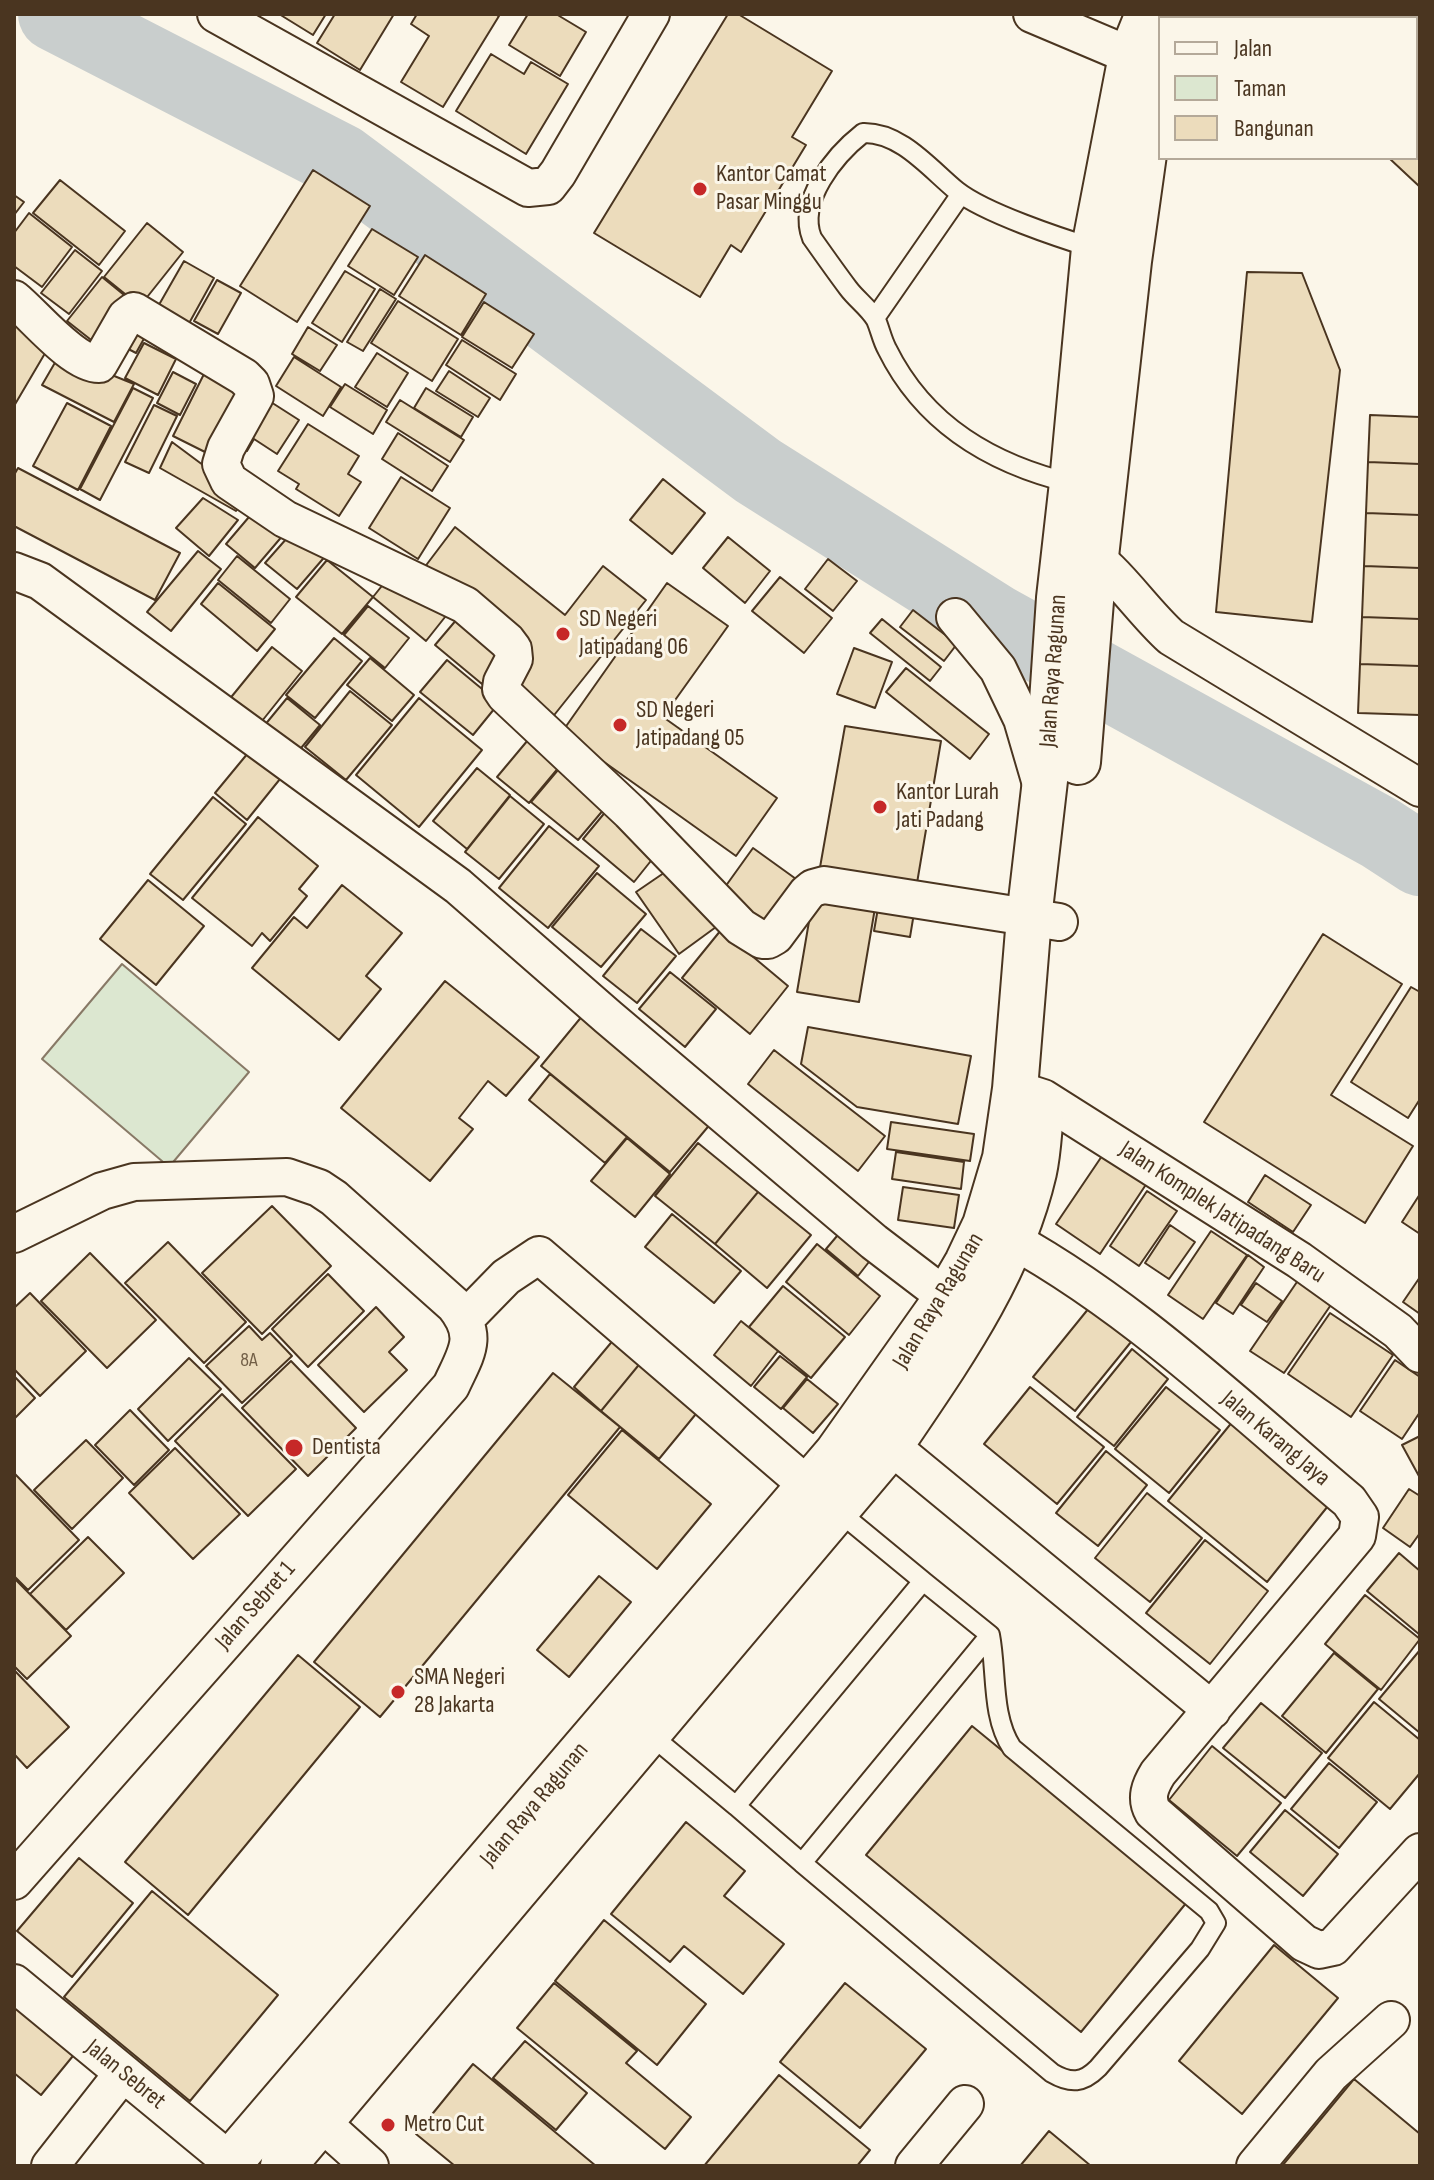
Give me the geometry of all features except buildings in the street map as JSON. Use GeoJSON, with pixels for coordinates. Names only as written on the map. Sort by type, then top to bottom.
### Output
{"type":"FeatureCollection","features":[{"type":"Feature","properties":{"kind":"main road","name":"Jalan Raya Ragunan"},"geometry":{"type":"LineString","coordinates":[[231,2165],[633,1720],[876,1434],[960,1309],[994,1284],[998,1232],[1034,1172],[1029,1094],[1044,920],[1064,749],[1075,599],[1112,255],[1150,69],[1148,14]]}},
{"type":"Feature","properties":{"kind":"main road","name":"Jalan Raya Ragunan"},"geometry":{"type":"LineString","coordinates":[[1044,920],[1044,794],[1064,749]]}},
{"type":"Feature","properties":{"kind":"main road","name":"Jalan Raya Ragunan"},"geometry":{"type":"LineString","coordinates":[[283,2166],[321,2122],[633,1720]]}},
{"type":"Feature","properties":{"kind":"street"},"geometry":{"type":"LineString","coordinates":[[216,14],[523,186],[542,188],[558,173],[651,14]]}},
{"type":"Feature","properties":{"kind":"street"},"geometry":{"type":"LineString","coordinates":[[1032,14],[1150,69]]}},
{"type":"Feature","properties":{"kind":"street"},"geometry":{"type":"LineString","coordinates":[[14,299],[68,349],[90,364],[99,364],[126,317],[134,311],[244,377],[251,384],[255,396],[226,448],[221,464],[229,481],[285,519],[465,605],[507,641],[513,649],[514,659],[502,682],[501,689],[505,695],[630,812],[751,934],[762,940],[775,936],[807,893],[824,885],[1044,920]]}},
{"type":"Feature","properties":{"kind":"street"},"geometry":{"type":"LineString","coordinates":[[1081,548],[1171,637],[1420,788]]}},
{"type":"Feature","properties":{"kind":"street"},"geometry":{"type":"LineString","coordinates":[[14,571],[40,581],[458,886],[874,1242],[960,1309]]}},
{"type":"Feature","properties":{"kind":"street"},"geometry":{"type":"LineString","coordinates":[[955,617],[998,669],[1022,719],[1044,794]]}},
{"type":"Feature","properties":{"kind":"street","name":"Jalan Komplek Jatipadang Baru"},"geometry":{"type":"LineString","coordinates":[[1029,1094],[1299,1260],[1398,1331],[1420,1354]]}},
{"type":"Feature","properties":{"kind":"street"},"geometry":{"type":"LineString","coordinates":[[14,1234],[102,1191],[134,1182],[287,1177],[319,1188],[334,1198],[454,1305],[465,1319],[506,1277],[539,1255],[823,1499]]}},
{"type":"Feature","properties":{"kind":"street","name":"Jalan Karang Jaya"},"geometry":{"type":"LineString","coordinates":[[998,1232],[1068,1273],[1167,1346],[1358,1512],[1360,1523],[1352,1542],[1158,1773],[1148,1793],[1153,1812],[1304,1943],[1319,1950],[1333,1947],[1420,1852]]}},
{"type":"Feature","properties":{"kind":"street","name":"Jalan Sebret 1"},"geometry":{"type":"LineString","coordinates":[[14,1881],[451,1386],[469,1346],[470,1334],[465,1319]]}},
{"type":"Feature","properties":{"kind":"street"},"geometry":{"type":"LineString","coordinates":[[876,1434],[1212,1710]]}},
{"type":"Feature","properties":{"kind":"street","name":"Jalan Sebret"},"geometry":{"type":"LineString","coordinates":[[14,1983],[231,2165]]}},
{"type":"Feature","properties":{"kind":"street"},"geometry":{"type":"LineString","coordinates":[[1255,2166],[1331,2074],[1391,2020]]}},
{"type":"Feature","properties":{"kind":"street"},"geometry":{"type":"LineString","coordinates":[[50,2166],[123,2073]]}},
{"type":"Feature","properties":{"kind":"street"},"geometry":{"type":"LineString","coordinates":[[914,2166],[965,2104]]}},
{"type":"Feature","properties":{"kind":"street"},"geometry":{"type":"LineString","coordinates":[[321,2122],[370,2166]]}},
{"type":"Feature","properties":{"kind":"lane"},"geometry":{"type":"LineString","coordinates":[[1088,487],[1039,475],[998,460],[939,419],[905,379],[886,349],[875,318],[848,289],[809,229],[808,212],[830,166],[863,133],[882,134],[916,155],[961,194],[1063,239],[1112,255]]}},
{"type":"Feature","properties":{"kind":"lane"},"geometry":{"type":"LineString","coordinates":[[875,318],[961,194]]}},
{"type":"Feature","properties":{"kind":"lane"},"geometry":{"type":"LineString","coordinates":[[633,1720],[1052,2073],[1070,2082],[1082,2080],[1098,2068],[1200,1949],[1216,1923],[1209,1911],[1012,1748],[1003,1731],[999,1713],[990,1635],[823,1499]]}},
{"type":"Feature","properties":{"kind":"lane"},"geometry":{"type":"LineString","coordinates":[[736,1806],[923,1581]]}},
{"type":"Feature","properties":{"kind":"lane"},"geometry":{"type":"LineString","coordinates":[[802,1863],[990,1635]]}},
{"type":"Feature","properties":{"kind":"green space"},"geometry":{"type":"Polygon","coordinates":[[[122,964],[249,1072],[169,1167],[42,1059],[122,964]]]}},
{"type":"Feature","properties":{"kind":"waterway"},"geometry":{"type":"LineString","coordinates":[[55,14],[341,161],[758,471],[997,622],[1380,833],[1420,859]]}},
{"type":"Feature","properties":{"kind":"place","name":"Kantor Camat Pasar Minggu"},"geometry":{"type":"Point","coordinates":[700,189]}},
{"type":"Feature","properties":{"kind":"place","name":"SD Negeri Jatipadang 06"},"geometry":{"type":"Point","coordinates":[563,634]}},
{"type":"Feature","properties":{"kind":"place","name":"SD Negeri Jatipadang 05"},"geometry":{"type":"Point","coordinates":[620,725]}},
{"type":"Feature","properties":{"kind":"place","name":"Kantor Lurah Jati Padang"},"geometry":{"type":"Point","coordinates":[880,807]}},
{"type":"Feature","properties":{"kind":"place","name":"Dentista"},"geometry":{"type":"Point","coordinates":[294,1448]}},
{"type":"Feature","properties":{"kind":"place","name":"SMA Negeri 28 Jakarta"},"geometry":{"type":"Point","coordinates":[398,1692]}},
{"type":"Feature","properties":{"kind":"place","name":"Metro Cut"},"geometry":{"type":"Point","coordinates":[388,2125]}}]}
